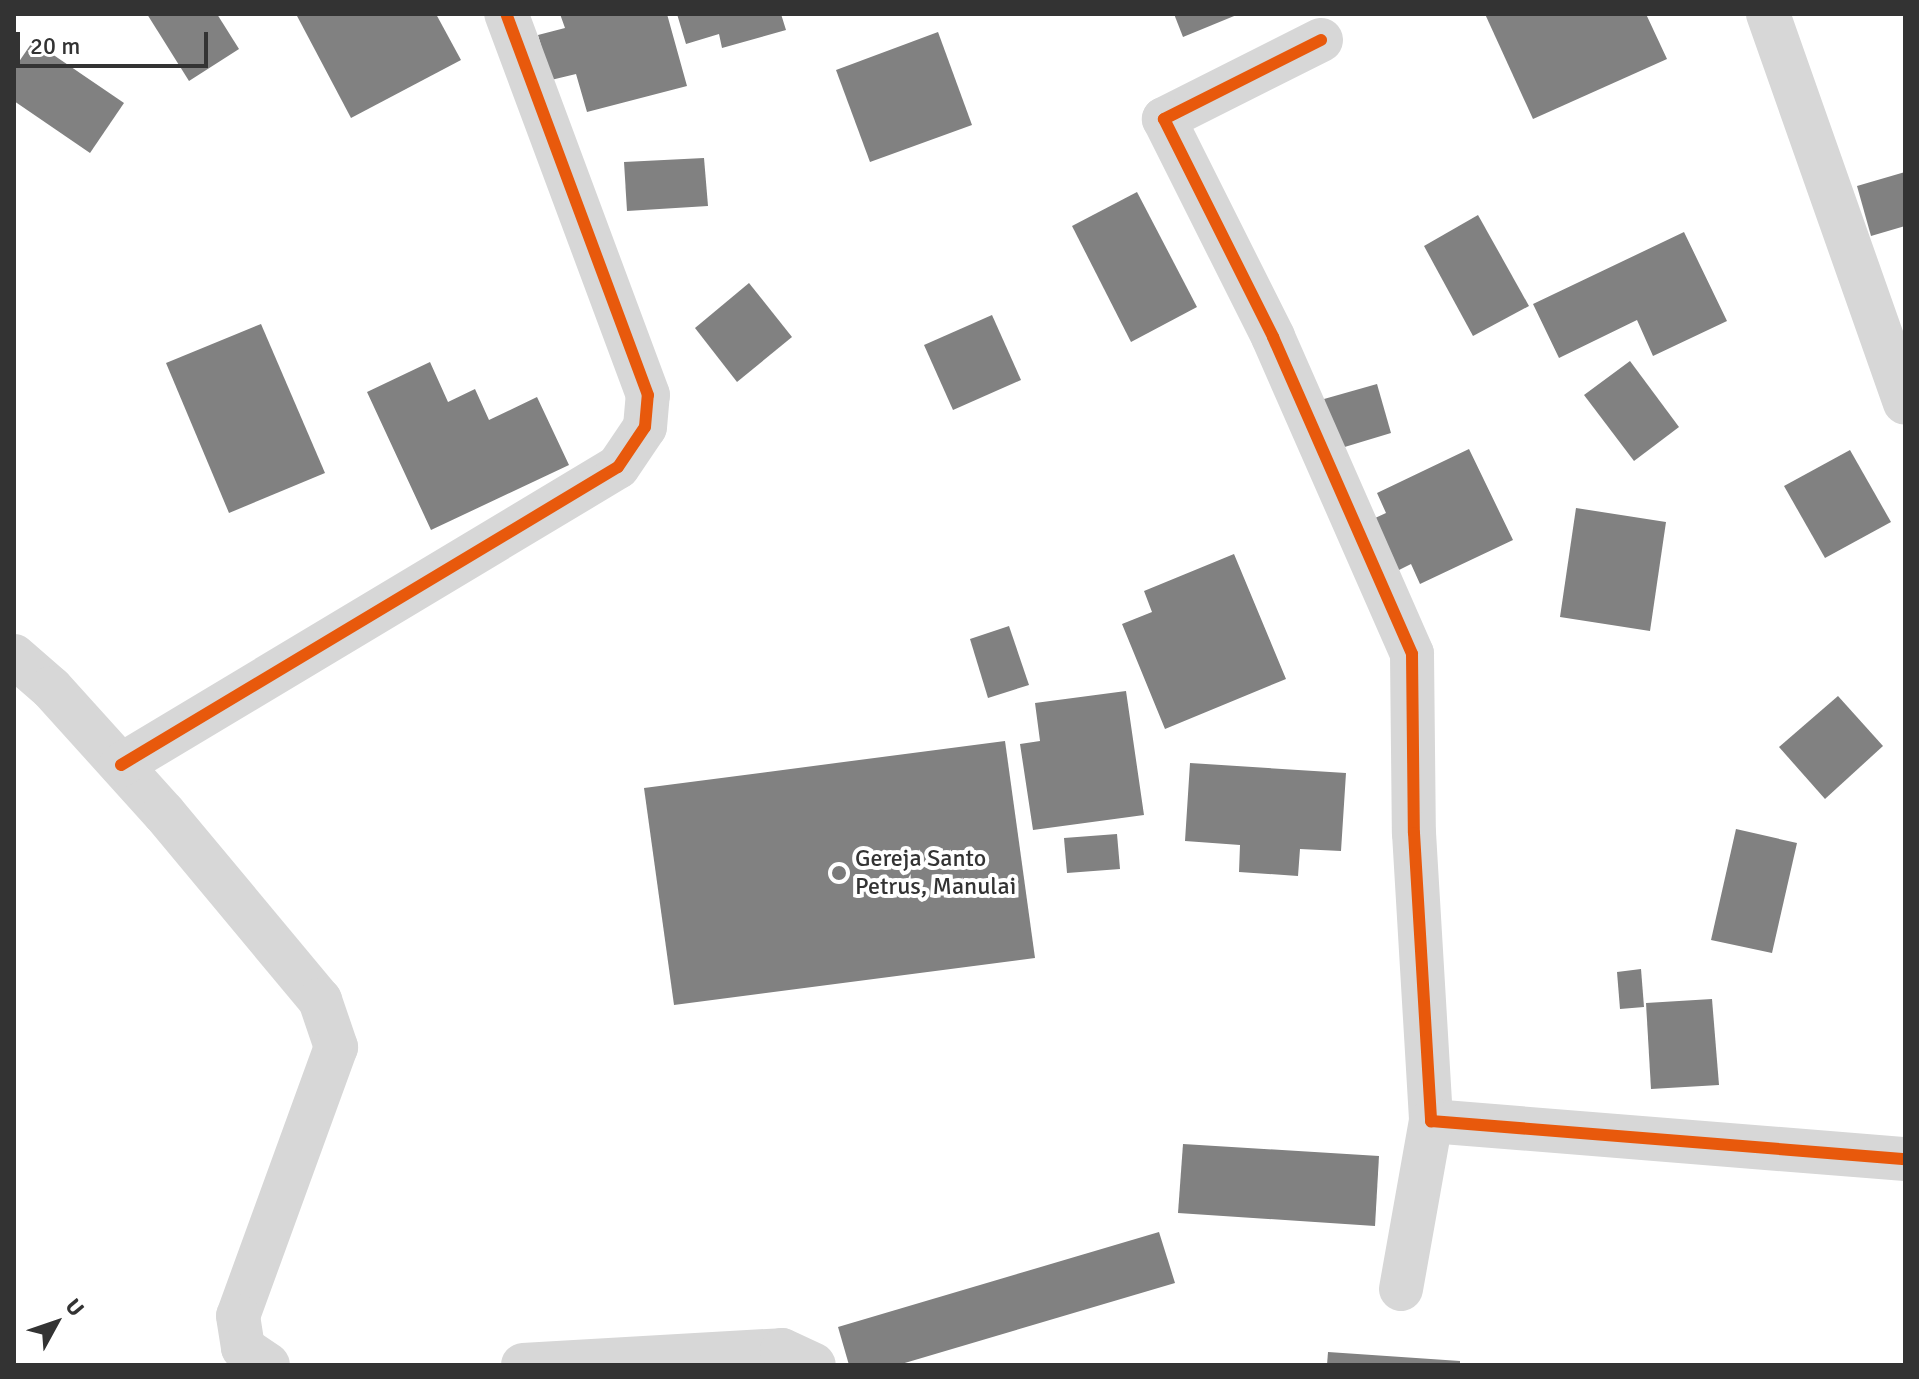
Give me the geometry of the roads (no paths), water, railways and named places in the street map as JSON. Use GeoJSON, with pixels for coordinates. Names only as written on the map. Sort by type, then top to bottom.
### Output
{"type":"FeatureCollection","features":[{"type":"Feature","properties":{"kind":"street"},"geometry":{"type":"LineString","coordinates":[[121,765],[618,467],[645,427],[648,395],[506,14]]}},
{"type":"Feature","properties":{"kind":"street"},"geometry":{"type":"LineString","coordinates":[[1768,14],[1905,403]]}},
{"type":"Feature","properties":{"kind":"street"},"geometry":{"type":"LineString","coordinates":[[1321,40],[1164,119],[1273,337],[1412,654],[1414,833],[1431,1121],[1401,1289]]}},
{"type":"Feature","properties":{"kind":"street"},"geometry":{"type":"LineString","coordinates":[[14,656],[121,765],[320,1000],[336,1047],[238,1316],[243,1348],[268,1365]]}},
{"type":"Feature","properties":{"kind":"street"},"geometry":{"type":"LineString","coordinates":[[1431,1121],[1905,1159]]}},
{"type":"Feature","properties":{"kind":"street"},"geometry":{"type":"LineString","coordinates":[[523,1365],[782,1350],[814,1365]]}},
{"type":"Feature","properties":{"kind":"place","name":"Gereja Santo Petrus, Manulai"},"geometry":{"type":"Point","coordinates":[839,873]}}]}
